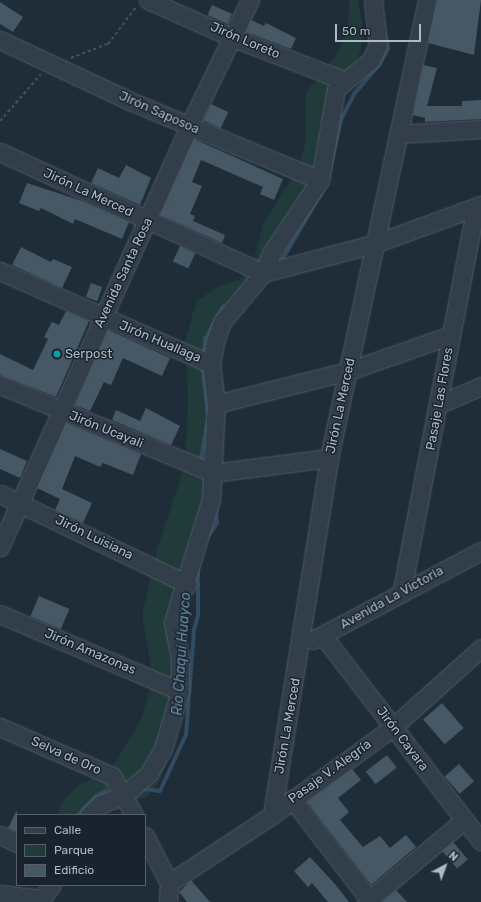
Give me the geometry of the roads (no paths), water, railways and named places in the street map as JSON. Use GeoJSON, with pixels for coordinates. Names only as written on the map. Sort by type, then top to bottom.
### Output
{"type":"FeatureCollection","features":[{"type":"Feature","properties":{"kind":"street","name":"Jirón Loreto"},"geometry":{"type":"LineString","coordinates":[[148,0],[231,37],[343,80]]}},
{"type":"Feature","properties":{"kind":"street","name":"Avenida Santa Rosa"},"geometry":{"type":"LineString","coordinates":[[0,546],[148,221],[189,126],[250,0]]}},
{"type":"Feature","properties":{"kind":"street"},"geometry":{"type":"LineString","coordinates":[[90,814],[101,804],[124,794],[149,773],[163,749],[180,691],[180,658],[173,622],[187,584],[211,499],[216,404],[211,364],[222,322],[263,273],[272,252],[320,180],[328,151],[331,100],[343,80],[372,60],[378,45],[373,0]]}},
{"type":"Feature","properties":{"kind":"street","name":"Jirón La Merced"},"geometry":{"type":"LineString","coordinates":[[272,815],[302,645],[329,458],[377,243],[398,134],[427,0]]}},
{"type":"Feature","properties":{"kind":"street","name":"Jirón Saposoa"},"geometry":{"type":"LineString","coordinates":[[0,40],[189,126],[320,180]]}},
{"type":"Feature","properties":{"kind":"street"},"geometry":{"type":"LineString","coordinates":[[398,134],[481,129]]}},
{"type":"Feature","properties":{"kind":"street","name":"Jirón La Merced"},"geometry":{"type":"LineString","coordinates":[[0,152],[263,273]]}},
{"type":"Feature","properties":{"kind":"street"},"geometry":{"type":"LineString","coordinates":[[263,273],[377,243],[479,207]]}},
{"type":"Feature","properties":{"kind":"street","name":"Pasaje Las Flores"},"geometry":{"type":"LineString","coordinates":[[402,590],[440,404],[451,334],[479,207]]}},
{"type":"Feature","properties":{"kind":"street","name":"Jirón Huallaga"},"geometry":{"type":"LineString","coordinates":[[0,271],[103,318],[211,364]]}},
{"type":"Feature","properties":{"kind":"street"},"geometry":{"type":"LineString","coordinates":[[216,404],[348,371],[451,334]]}},
{"type":"Feature","properties":{"kind":"street","name":"Jirón Ucayali"},"geometry":{"type":"LineString","coordinates":[[0,385],[61,412],[213,472]]}},
{"type":"Feature","properties":{"kind":"street"},"geometry":{"type":"LineString","coordinates":[[440,404],[481,386]]}},
{"type":"Feature","properties":{"kind":"street"},"geometry":{"type":"LineString","coordinates":[[213,472],[329,458]]}},
{"type":"Feature","properties":{"kind":"street","name":"Jirón Luisiana"},"geometry":{"type":"LineString","coordinates":[[0,494],[20,502],[187,584]]}},
{"type":"Feature","properties":{"kind":"street","name":"Avenida La Victoria"},"geometry":{"type":"LineString","coordinates":[[302,645],[323,636],[402,590],[481,551]]}},
{"type":"Feature","properties":{"kind":"street","name":"Jirón Amazonas"},"geometry":{"type":"LineString","coordinates":[[0,614],[180,691]]}},
{"type":"Feature","properties":{"kind":"street","name":"Jirón Cayara"},"geometry":{"type":"LineString","coordinates":[[323,636],[481,841]]}},
{"type":"Feature","properties":{"kind":"street","name":"Pasaje V. Alegría"},"geometry":{"type":"LineString","coordinates":[[169,883],[272,815],[393,727],[481,648]]}},
{"type":"Feature","properties":{"kind":"street","name":"Selva de Oro"},"geometry":{"type":"LineString","coordinates":[[0,727],[112,776],[124,794],[134,814]]}},
{"type":"Feature","properties":{"kind":"street"},"geometry":{"type":"LineString","coordinates":[[292,799],[369,901],[464,820]]}},
{"type":"Feature","properties":{"kind":"street"},"geometry":{"type":"LineString","coordinates":[[0,835],[16,843]]}},
{"type":"Feature","properties":{"kind":"street"},"geometry":{"type":"LineString","coordinates":[[146,838],[169,883],[168,902]]}},
{"type":"Feature","properties":{"kind":"street"},"geometry":{"type":"LineString","coordinates":[[0,894],[40,900],[51,886]]}},
{"type":"Feature","properties":{"kind":"waterway","name":"Río Chaqui Huayco"},"geometry":{"type":"LineString","coordinates":[[328,179],[341,120],[354,94],[380,64],[388,49],[385,35]]}},
{"type":"Feature","properties":{"kind":"waterway","name":"Río Chaqui Huayco"},"geometry":{"type":"LineString","coordinates":[[281,262],[322,192]]}},
{"type":"Feature","properties":{"kind":"waterway","name":"Río Chaqui Huayco"},"geometry":{"type":"LineString","coordinates":[[204,356],[205,339],[223,307]]}},
{"type":"Feature","properties":{"kind":"waterway","name":"Río Chaqui Huayco"},"geometry":{"type":"LineString","coordinates":[[203,370],[208,412]]}},
{"type":"Feature","properties":{"kind":"waterway","name":"Río Chaqui Huayco"},"geometry":{"type":"LineString","coordinates":[[201,458],[207,425]]}},
{"type":"Feature","properties":{"kind":"waterway","name":"Río Chaqui Huayco"},"geometry":{"type":"LineString","coordinates":[[207,538],[217,523],[216,507]]}},
{"type":"Feature","properties":{"kind":"waterway","name":"Río Chaqui Huayco"},"geometry":{"type":"LineString","coordinates":[[144,789],[160,791],[186,735],[194,630],[198,616],[198,567]]}},
{"type":"Feature","properties":{"kind":"waterway","name":"Río Chaqui Huayco"},"geometry":{"type":"LineString","coordinates":[[79,814],[96,796],[106,791]]}},
{"type":"Feature","properties":{"kind":"place","name":"Serpost"},"geometry":{"type":"Point","coordinates":[57,354]}}]}
